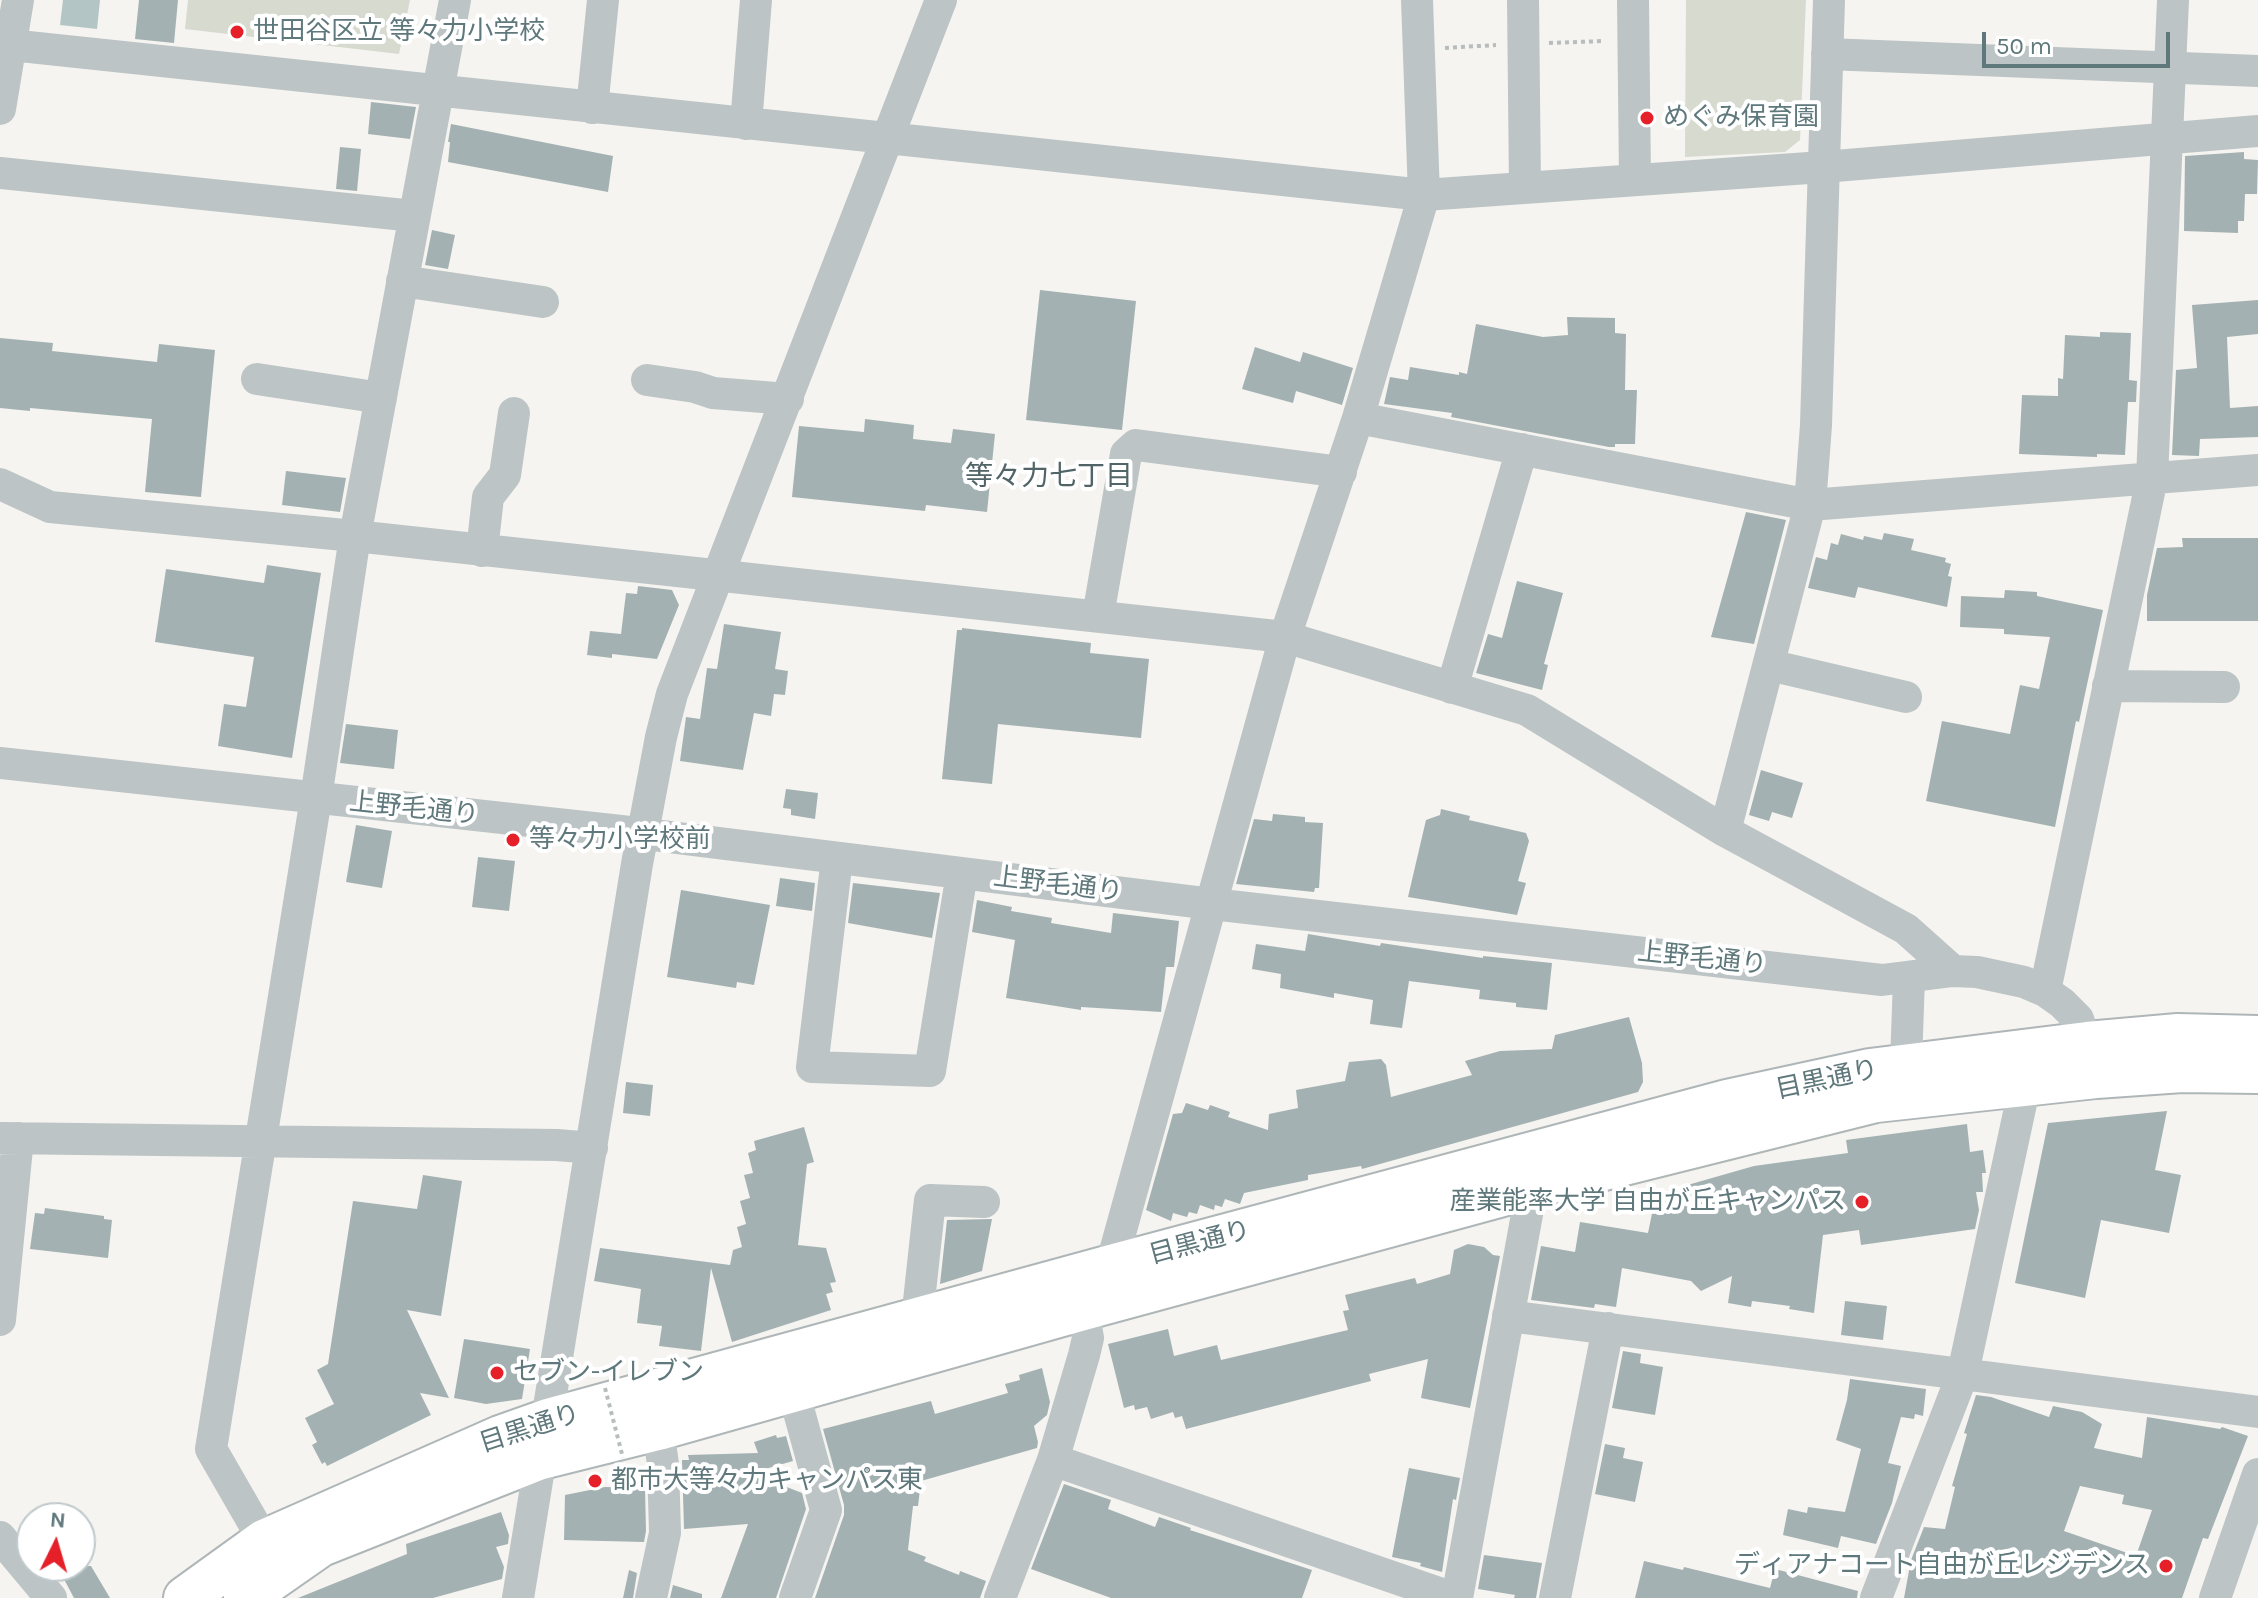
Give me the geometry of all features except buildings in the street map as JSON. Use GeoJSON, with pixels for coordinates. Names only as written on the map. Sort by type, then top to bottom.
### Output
{"type":"FeatureCollection","features":[{"type":"Feature","properties":{"kind":"main road","name":"目黒通り"},"geometry":{"type":"LineString","coordinates":[[185,1598],[264,1541],[476,1446],[658,1429],[1532,1187],[1876,1101],[2025,1085],[2092,1060],[2178,1035],[2258,1037]]}},
{"type":"Feature","properties":{"kind":"main road","name":"目黒通り"},"geometry":{"type":"LineString","coordinates":[[245,1598],[321,1545],[543,1440],[917,1319],[1727,1101],[1906,1064],[2092,1060],[2182,1071],[2258,1072]]}},
{"type":"Feature","properties":{"kind":"street"},"geometry":{"type":"LineString","coordinates":[[0,109],[5,45],[18,0]]}},
{"type":"Feature","properties":{"kind":"street"},"geometry":{"type":"LineString","coordinates":[[264,1541],[211,1449],[355,536],[455,0]]}},
{"type":"Feature","properties":{"kind":"street"},"geometry":{"type":"LineString","coordinates":[[592,108],[603,0]]}},
{"type":"Feature","properties":{"kind":"street"},"geometry":{"type":"LineString","coordinates":[[746,124],[756,0]]}},
{"type":"Feature","properties":{"kind":"street"},"geometry":{"type":"LineString","coordinates":[[526,1595],[543,1440],[642,835],[672,694],[941,0]]}},
{"type":"Feature","properties":{"kind":"street"},"geometry":{"type":"LineString","coordinates":[[1111,1266],[1285,637],[1358,418],[1424,195],[1417,0]]}},
{"type":"Feature","properties":{"kind":"street"},"geometry":{"type":"LineString","coordinates":[[1523,0],[1525,187]]}},
{"type":"Feature","properties":{"kind":"street"},"geometry":{"type":"LineString","coordinates":[[1633,0],[1635,179]]}},
{"type":"Feature","properties":{"kind":"street"},"geometry":{"type":"LineString","coordinates":[[1725,831],[1810,505],[1816,425],[1829,0]]}},
{"type":"Feature","properties":{"kind":"street"},"geometry":{"type":"LineString","coordinates":[[2045,991],[2152,478],[2173,0]]}},
{"type":"Feature","properties":{"kind":"street"},"geometry":{"type":"LineString","coordinates":[[5,45],[1424,195],[1823,167],[2258,131]]}},
{"type":"Feature","properties":{"kind":"street"},"geometry":{"type":"LineString","coordinates":[[1827,54],[2258,71]]}},
{"type":"Feature","properties":{"kind":"street"},"geometry":{"type":"LineString","coordinates":[[0,173],[414,216]]}},
{"type":"Feature","properties":{"kind":"street"},"geometry":{"type":"LineString","coordinates":[[402,281],[543,302]]}},
{"type":"Feature","properties":{"kind":"street"},"geometry":{"type":"LineString","coordinates":[[257,379],[381,398]]}},
{"type":"Feature","properties":{"kind":"street"},"geometry":{"type":"LineString","coordinates":[[647,380],[695,387],[713,393],[788,399]]}},
{"type":"Feature","properties":{"kind":"street"},"geometry":{"type":"LineString","coordinates":[[482,551],[488,497],[505,475],[514,413]]}},
{"type":"Feature","properties":{"kind":"street"},"geometry":{"type":"LineString","coordinates":[[1358,418],[1810,505],[2258,470]]}},
{"type":"Feature","properties":{"kind":"street"},"geometry":{"type":"LineString","coordinates":[[1098,616],[1126,454],[1136,445],[1341,472]]}},
{"type":"Feature","properties":{"kind":"street"},"geometry":{"type":"LineString","coordinates":[[1452,688],[1522,449]]}},
{"type":"Feature","properties":{"kind":"street"},"geometry":{"type":"LineString","coordinates":[[0,484],[50,507],[355,536],[1285,637],[1527,710],[1725,831],[1906,929],[1953,971]]}},
{"type":"Feature","properties":{"kind":"street"},"geometry":{"type":"LineString","coordinates":[[1769,665],[1906,697]]}},
{"type":"Feature","properties":{"kind":"street"},"geometry":{"type":"LineString","coordinates":[[2108,686],[2224,687]]}},
{"type":"Feature","properties":{"kind":"street","name":"上野毛通り"},"geometry":{"type":"LineString","coordinates":[[0,763],[1882,980],[1953,971],[2001,976],[2045,991],[2078,1019],[2092,1060]]}},
{"type":"Feature","properties":{"kind":"street"},"geometry":{"type":"LineString","coordinates":[[837,858],[812,1067],[930,1071],[962,873]]}},
{"type":"Feature","properties":{"kind":"street"},"geometry":{"type":"LineString","coordinates":[[1906,1064],[1909,978]]}},
{"type":"Feature","properties":{"kind":"street"},"geometry":{"type":"LineString","coordinates":[[1876,1598],[1963,1373],[2025,1085]]}},
{"type":"Feature","properties":{"kind":"street"},"geometry":{"type":"LineString","coordinates":[[0,1320],[9,1138],[592,1148]]}},
{"type":"Feature","properties":{"kind":"street"},"geometry":{"type":"LineString","coordinates":[[1053,1460],[1455,1598],[1532,1187]]}},
{"type":"Feature","properties":{"kind":"street"},"geometry":{"type":"LineString","coordinates":[[917,1319],[930,1200],[984,1202]]}},
{"type":"Feature","properties":{"kind":"street"},"geometry":{"type":"LineString","coordinates":[[1000,1598],[1053,1460],[1088,1338],[1083,1309]]}},
{"type":"Feature","properties":{"kind":"street"},"geometry":{"type":"LineString","coordinates":[[1508,1316],[2258,1412]]}},
{"type":"Feature","properties":{"kind":"street"},"geometry":{"type":"LineString","coordinates":[[1555,1598],[1608,1328]]}},
{"type":"Feature","properties":{"kind":"street"},"geometry":{"type":"LineString","coordinates":[[793,1390],[826,1510],[795,1598]]}},
{"type":"Feature","properties":{"kind":"street"},"geometry":{"type":"LineString","coordinates":[[651,1598],[665,1533],[663,1464],[658,1429]]}},
{"type":"Feature","properties":{"kind":"street"},"geometry":{"type":"LineString","coordinates":[[2215,1598],[2258,1474]]}},
{"type":"Feature","properties":{"kind":"street"},"geometry":{"type":"LineString","coordinates":[[0,1537],[51,1598]]}},
{"type":"Feature","properties":{"kind":"path"},"geometry":{"type":"LineString","coordinates":[[605,1388],[623,1458]]}},
{"type":"Feature","properties":{"kind":"shaded area"},"geometry":{"type":"Polygon","coordinates":[[[63,0],[100,0],[97,29],[60,25],[63,0]]]}},
{"type":"Feature","properties":{"kind":"shaded area"},"geometry":{"type":"Polygon","coordinates":[[[188,0],[410,0],[399,54],[185,29],[188,0]]]}},
{"type":"Feature","properties":{"kind":"shaded area"},"geometry":{"type":"Polygon","coordinates":[[[1686,0],[1806,0],[1800,140],[1785,152],[1685,157],[1686,0]]]}},
{"type":"Feature","properties":{"kind":"place","name":"世田谷区立 等々力小学校"},"geometry":{"type":"Point","coordinates":[237,32]}},
{"type":"Feature","properties":{"kind":"place","name":"めぐみ保育園"},"geometry":{"type":"Point","coordinates":[1647,118]}},
{"type":"Feature","properties":{"kind":"place","name":"等々力小学校前"},"geometry":{"type":"Point","coordinates":[513,840]}},
{"type":"Feature","properties":{"kind":"place","name":"産業能率大学 自由が丘キャンパス"},"geometry":{"type":"Point","coordinates":[1862,1202]}},
{"type":"Feature","properties":{"kind":"place","name":"セブン-イレブン"},"geometry":{"type":"Point","coordinates":[497,1373]}},
{"type":"Feature","properties":{"kind":"place","name":"都市大等々力キャンパス東"},"geometry":{"type":"Point","coordinates":[595,1481]}},
{"type":"Feature","properties":{"kind":"place","name":"ディアナコート自由が丘レジデンス"},"geometry":{"type":"Point","coordinates":[2166,1566]}},
{"type":"Feature","properties":{"kind":"district","name":"等々力七丁目"},"geometry":{"type":"Point","coordinates":[1049,477]}}]}
